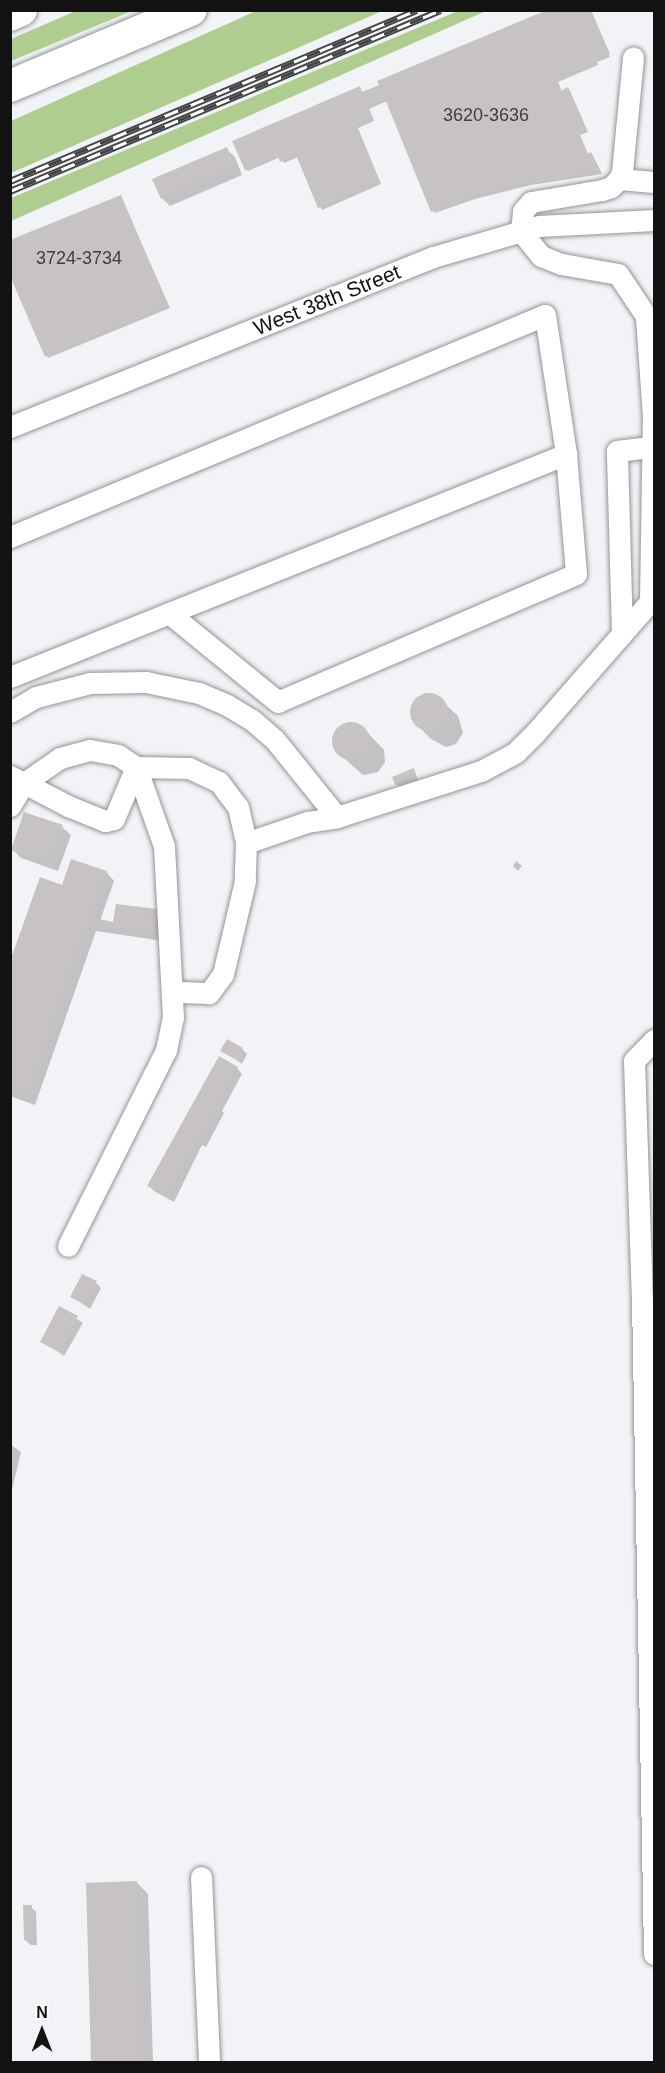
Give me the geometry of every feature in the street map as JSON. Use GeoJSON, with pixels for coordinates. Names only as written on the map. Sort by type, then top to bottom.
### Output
{"type":"FeatureCollection","features":[{"type":"Feature","properties":{"kind":"highway"},"geometry":{"type":"LineString","coordinates":[[10,15],[21,10]]}},
{"type":"Feature","properties":{"kind":"highway"},"geometry":{"type":"LineString","coordinates":[[10,86],[191,10]]}},
{"type":"Feature","properties":{"kind":"highway"},"geometry":{"type":"LineString","coordinates":[[10,102],[162,23]]}},
{"type":"Feature","properties":{"kind":"street"},"geometry":{"type":"LineString","coordinates":[[246,843],[307,822],[337,817],[482,771],[516,752],[652,599],[653,487],[647,303],[618,274],[561,264],[541,256],[521,231],[523,211],[531,202],[602,190],[611,187],[619,179],[622,172],[633,58]]}},
{"type":"Feature","properties":{"kind":"street"},"geometry":{"type":"LineString","coordinates":[[619,179],[654,182]]}},
{"type":"Feature","properties":{"kind":"street","name":"West 38th Street"},"geometry":{"type":"LineString","coordinates":[[10,427],[433,257],[539,226],[654,220]]}},
{"type":"Feature","properties":{"kind":"street"},"geometry":{"type":"LineString","coordinates":[[10,537],[545,315],[566,454],[576,574],[278,702],[169,613]]}},
{"type":"Feature","properties":{"kind":"street"},"geometry":{"type":"LineString","coordinates":[[622,634],[617,451],[652,447]]}},
{"type":"Feature","properties":{"kind":"street"},"geometry":{"type":"LineString","coordinates":[[10,677],[566,454]]}},
{"type":"Feature","properties":{"kind":"street"},"geometry":{"type":"LineString","coordinates":[[10,712],[36,697],[90,683],[146,682],[199,693],[227,705],[252,720],[276,740],[337,817]]}},
{"type":"Feature","properties":{"kind":"street"},"geometry":{"type":"LineString","coordinates":[[10,806],[17,779],[60,758],[90,750],[118,755],[136,766],[189,768],[219,782],[238,807],[246,843],[245,882],[223,974],[209,993],[172,992]]}},
{"type":"Feature","properties":{"kind":"street"},"geometry":{"type":"LineString","coordinates":[[17,779],[68,807],[105,820],[114,819],[136,766]]}},
{"type":"Feature","properties":{"kind":"street"},"geometry":{"type":"LineString","coordinates":[[68,1246],[166,1050],[173,1017],[164,846],[136,766]]}},
{"type":"Feature","properties":{"kind":"street"},"geometry":{"type":"LineString","coordinates":[[654,1040],[634,1061],[642,1298],[654,1954]]}},
{"type":"Feature","properties":{"kind":"street"},"geometry":{"type":"LineString","coordinates":[[201,1877],[209,2062]]}},
{"type":"Feature","properties":{"kind":"green space"},"geometry":{"type":"Polygon","coordinates":[[[78,10],[132,11],[11,61],[11,39],[78,10]]]}},
{"type":"Feature","properties":{"kind":"green space"},"geometry":{"type":"Polygon","coordinates":[[[258,10],[382,11],[11,173],[11,121],[258,10]]]}},
{"type":"Feature","properties":{"kind":"green space"},"geometry":{"type":"Polygon","coordinates":[[[458,11],[486,11],[11,221],[11,198],[458,11]]]}},
{"type":"Feature","properties":{"kind":"building"},"geometry":{"type":"Polygon","coordinates":[[[547,10],[591,10],[610,54],[596,59],[597,63],[557,80],[561,91],[568,87],[586,130],[579,133],[588,154],[591,152],[601,172],[528,183],[472,197],[431,212],[385,99],[368,106],[373,118],[356,125],[380,182],[318,208],[296,155],[280,162],[278,156],[245,170],[232,141],[360,86],[362,92],[379,85],[377,81],[547,10]]]}},
{"type":"Feature","properties":{"kind":"building"},"geometry":{"type":"Polygon","coordinates":[[[227,147],[235,166],[161,199],[152,179],[227,147]]]}},
{"type":"Feature","properties":{"kind":"building"},"geometry":{"type":"Polygon","coordinates":[[[121,195],[168,306],[45,357],[10,276],[10,240],[121,195]]]}},
{"type":"Feature","properties":{"kind":"building"},"geometry":{"type":"Polygon","coordinates":[[[429,693],[443,698],[448,712],[443,726],[429,731],[415,726],[410,712],[415,698],[429,693]]]}},
{"type":"Feature","properties":{"kind":"building"},"geometry":{"type":"Polygon","coordinates":[[[351,722],[365,727],[370,741],[365,755],[351,760],[337,755],[332,741],[337,727],[351,722]]]}},
{"type":"Feature","properties":{"kind":"building"},"geometry":{"type":"Polygon","coordinates":[[[414,768],[417,778],[395,785],[392,777],[414,768]]]}},
{"type":"Feature","properties":{"kind":"building"},"geometry":{"type":"Polygon","coordinates":[[[24,812],[63,825],[49,863],[11,850],[24,812]]]}},
{"type":"Feature","properties":{"kind":"building"},"geometry":{"type":"Polygon","coordinates":[[[71,859],[107,871],[90,917],[113,922],[116,904],[158,909],[155,933],[88,924],[27,1097],[10,1092],[10,961],[40,877],[62,885],[71,859]]]}},
{"type":"Feature","properties":{"kind":"building"},"geometry":{"type":"Polygon","coordinates":[[[227,1039],[243,1048],[237,1060],[220,1051],[227,1039]]]}},
{"type":"Feature","properties":{"kind":"building"},"geometry":{"type":"Polygon","coordinates":[[[219,1056],[238,1067],[217,1105],[220,1107],[200,1143],[197,1141],[168,1197],[147,1186],[219,1056]]]}},
{"type":"Feature","properties":{"kind":"building"},"geometry":{"type":"Polygon","coordinates":[[[82,1274],[97,1281],[84,1304],[70,1297],[82,1274]]]}},
{"type":"Feature","properties":{"kind":"building"},"geometry":{"type":"Polygon","coordinates":[[[59,1306],[78,1316],[59,1352],[40,1342],[59,1306]]]}},
{"type":"Feature","properties":{"kind":"building"},"geometry":{"type":"Polygon","coordinates":[[[137,1881],[143,2062],[91,2062],[86,1883],[137,1881]]]}},
{"type":"Feature","properties":{"kind":"building"},"geometry":{"type":"Polygon","coordinates":[[[23,1905],[32,1905],[32,1940],[24,1940],[23,1905]]]}},
{"type":"Feature","properties":{"kind":"railway"},"geometry":{"type":"LineString","coordinates":[[10,181],[416,10]]}},
{"type":"Feature","properties":{"kind":"railway"},"geometry":{"type":"LineString","coordinates":[[10,191],[440,10]]}}]}
